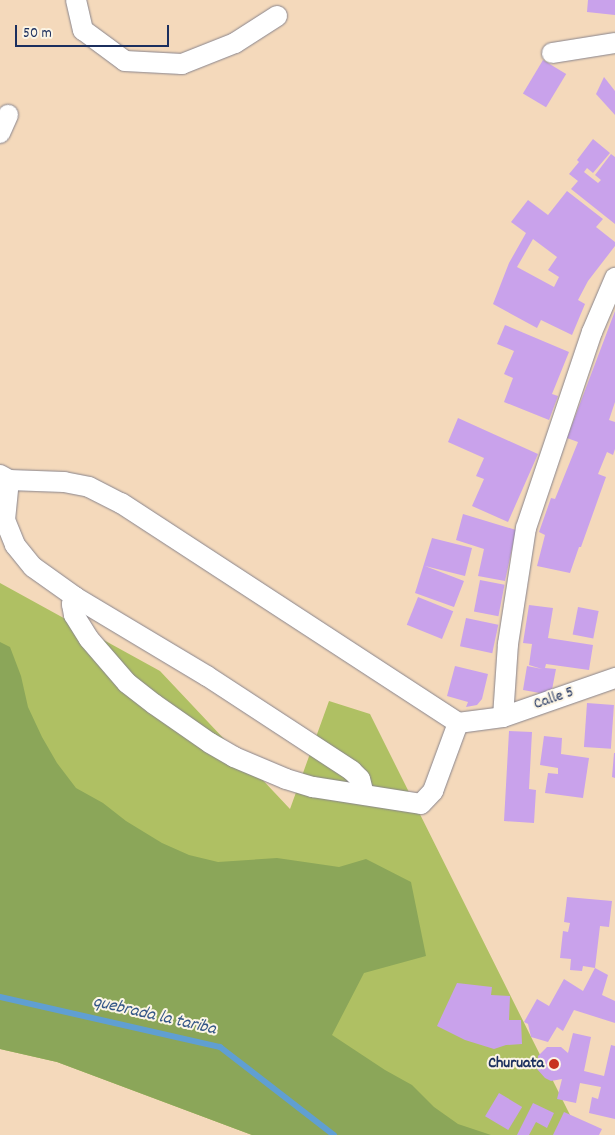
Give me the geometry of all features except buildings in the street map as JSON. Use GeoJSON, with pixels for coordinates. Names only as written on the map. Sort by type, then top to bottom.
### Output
{"type":"FeatureCollection","features":[{"type":"Feature","properties":{"kind":"street"},"geometry":{"type":"LineString","coordinates":[[76,0],[83,30],[125,61],[182,64],[235,43],[277,16]]}},
{"type":"Feature","properties":{"kind":"street"},"geometry":{"type":"LineString","coordinates":[[552,53],[615,42]]}},
{"type":"Feature","properties":{"kind":"street"},"geometry":{"type":"LineString","coordinates":[[0,133],[8,115]]}},
{"type":"Feature","properties":{"kind":"street"},"geometry":{"type":"LineString","coordinates":[[498,717],[526,528],[592,332],[615,278]]}},
{"type":"Feature","properties":{"kind":"street"},"geometry":{"type":"LineString","coordinates":[[75,597],[72,604],[74,615],[107,662],[140,694],[181,724],[226,752],[260,768],[313,786],[410,804],[421,804],[433,791],[458,724],[121,503],[89,487],[64,482],[4,478],[5,520],[15,545],[33,567],[75,597],[207,676],[352,771],[360,779],[364,795]]}},
{"type":"Feature","properties":{"kind":"street","name":"Calle 5"},"geometry":{"type":"LineString","coordinates":[[458,724],[498,717],[615,678]]}},
{"type":"Feature","properties":{"kind":"green space"},"geometry":{"type":"Polygon","coordinates":[[[0,583],[160,671],[290,809],[329,701],[370,714],[580,1135],[252,1135],[57,1062],[0,1049],[0,583]]]}},
{"type":"Feature","properties":{"kind":"green space"},"geometry":{"type":"Polygon","coordinates":[[[0,642],[10,647],[21,676],[28,707],[42,737],[57,763],[76,788],[103,803],[126,821],[162,843],[189,855],[218,862],[277,858],[339,867],[366,859],[411,882],[426,956],[364,973],[332,1035],[385,1070],[412,1085],[434,1107],[458,1124],[491,1135],[252,1135],[57,1062],[0,1049],[0,642]]]}},
{"type":"Feature","properties":{"kind":"waterway","name":"quebrada la tariba"},"geometry":{"type":"LineString","coordinates":[[0,997],[220,1047],[334,1135]]}},
{"type":"Feature","properties":{"kind":"place","name":"Churuata"},"geometry":{"type":"Point","coordinates":[554,1064]}}]}
